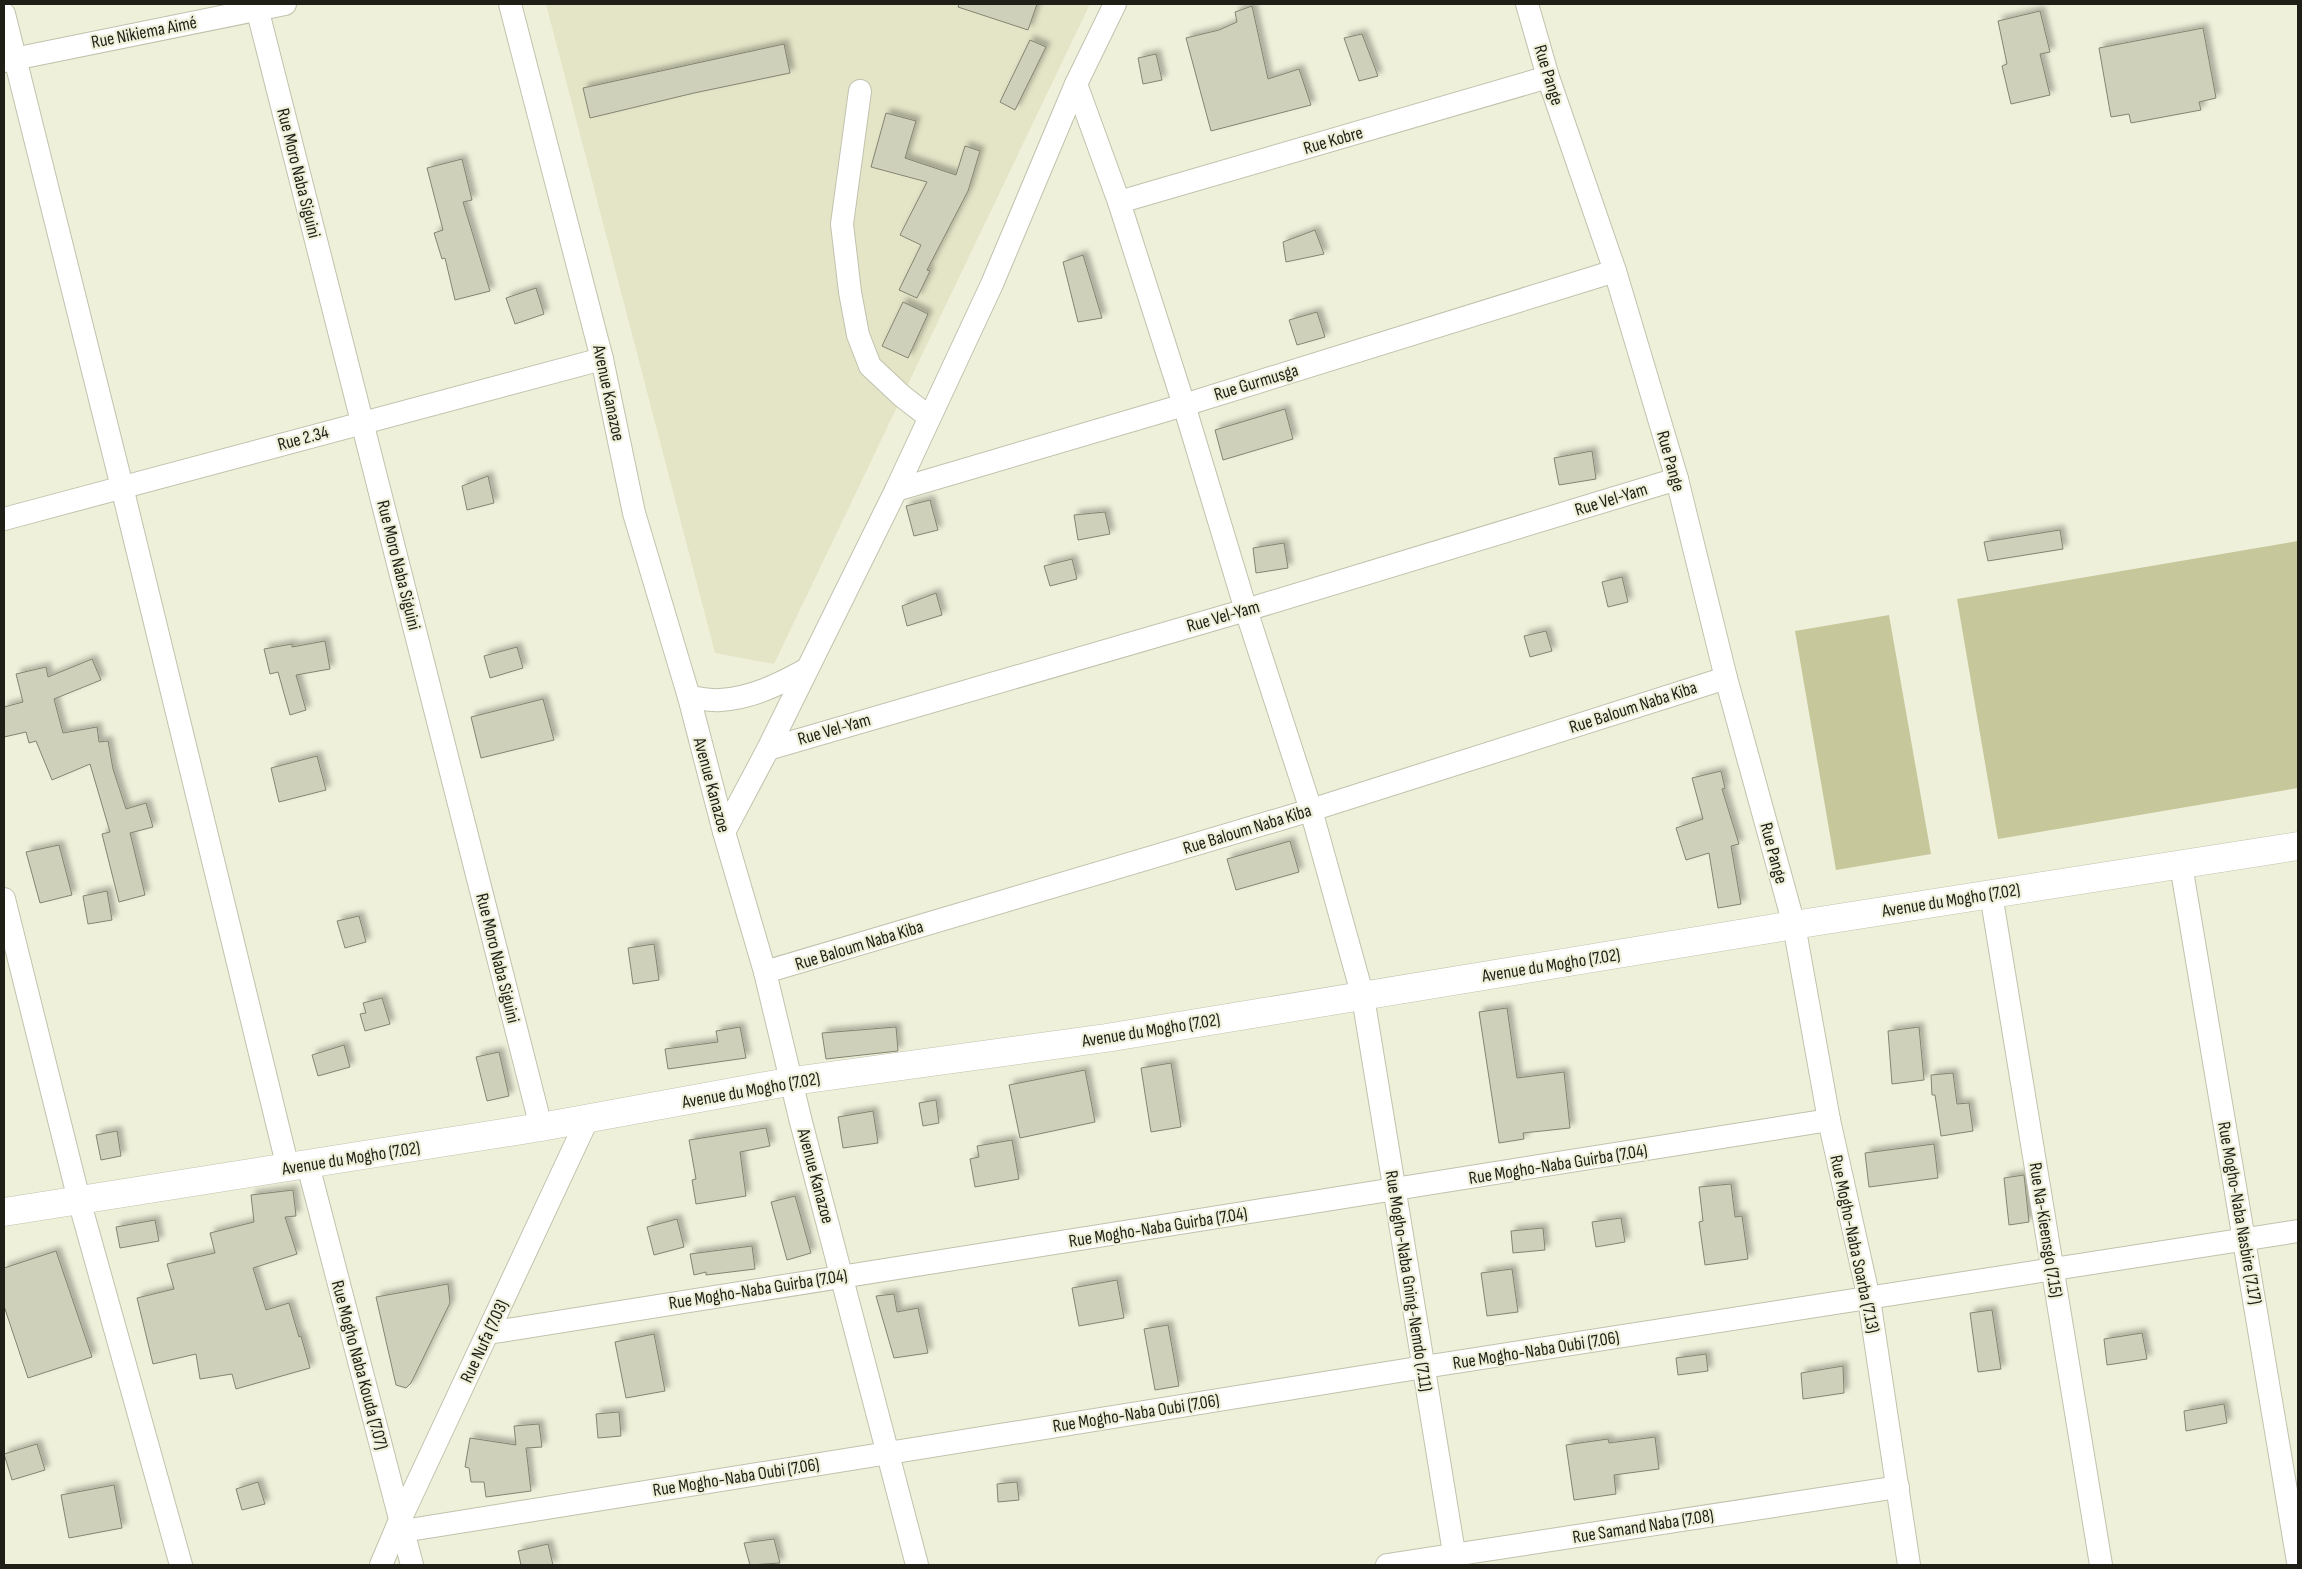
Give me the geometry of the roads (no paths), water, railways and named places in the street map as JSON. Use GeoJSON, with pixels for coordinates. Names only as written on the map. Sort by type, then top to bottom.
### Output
{"type":"FeatureCollection","features":[{"type":"Feature","properties":{"kind":"main road","name":"Avenue du Mogho (7.02)"},"geometry":{"type":"LineString","coordinates":[[4,1212],[541,1127],[793,1081],[1106,1038],[1794,925],[2298,846]]}},
{"type":"Feature","properties":{"kind":"street","name":"Rue Nikiema Aimé"},"geometry":{"type":"LineString","coordinates":[[10,59],[257,7],[285,4]]}},
{"type":"Feature","properties":{"kind":"street","name":"Avenue Kanazoe"},"geometry":{"type":"LineString","coordinates":[[510,4],[602,359],[634,513],[689,697],[724,832],[765,972],[793,1081],[801,1122],[918,1565]]}},
{"type":"Feature","properties":{"kind":"street"},"geometry":{"type":"LineString","coordinates":[[724,832],[808,669],[896,490],[992,284],[1076,84],[1114,4]]}},
{"type":"Feature","properties":{"kind":"street","name":"Rue Pange"},"geometry":{"type":"LineString","coordinates":[[1527,4],[1548,77],[1614,271],[1677,479],[1726,678],[1794,925]]}},
{"type":"Feature","properties":{"kind":"street","name":"Rue Moro Naba Siguini"},"geometry":{"type":"LineString","coordinates":[[257,7],[541,1127]]}},
{"type":"Feature","properties":{"kind":"street","name":"Rue Mogho Naba Kouda (7.07)"},"geometry":{"type":"LineString","coordinates":[[4,14],[10,59],[298,1166],[412,1565]]}},
{"type":"Feature","properties":{"kind":"street","name":"Rue Kobre"},"geometry":{"type":"LineString","coordinates":[[1119,202],[1548,77]]}},
{"type":"Feature","properties":{"kind":"street","name":"Rue Mogho-Naba Gning-Nemdo (7.11)"},"geometry":{"type":"LineString","coordinates":[[1076,84],[1119,202],[1184,405],[1246,610],[1311,810],[1363,997],[1455,1560]]}},
{"type":"Feature","properties":{"kind":"street"},"geometry":{"type":"LineString","coordinates":[[860,92],[842,224],[850,292],[858,335],[870,366],[902,396],[929,416]]}},
{"type":"Feature","properties":{"kind":"street","name":"Rue Gurmusga"},"geometry":{"type":"LineString","coordinates":[[896,490],[1184,405],[1614,271]]}},
{"type":"Feature","properties":{"kind":"street","name":"Rue 2.34"},"geometry":{"type":"LineString","coordinates":[[4,519],[602,359]]}},
{"type":"Feature","properties":{"kind":"street","name":"Rue Vel-Yam"},"geometry":{"type":"LineString","coordinates":[[768,748],[1246,610],[1677,479]]}},
{"type":"Feature","properties":{"kind":"street"},"geometry":{"type":"LineString","coordinates":[[689,697],[719,700],[739,697],[774,688],[808,669]]}},
{"type":"Feature","properties":{"kind":"street","name":"Rue Baloum Naba Kiba"},"geometry":{"type":"LineString","coordinates":[[765,972],[1311,810],[1726,678]]}},
{"type":"Feature","properties":{"kind":"street","name":"Rue Mogho-Naba Nasbire (7.17)"},"geometry":{"type":"LineString","coordinates":[[2181,865],[2298,1562]]}},
{"type":"Feature","properties":{"kind":"street","name":"Rue Na-Kieensgo (7.15)"},"geometry":{"type":"LineString","coordinates":[[1991,894],[2101,1565]]}},
{"type":"Feature","properties":{"kind":"street"},"geometry":{"type":"LineString","coordinates":[[4,900],[79,1200],[181,1565]]}},
{"type":"Feature","properties":{"kind":"street","name":"Rue Mogho-Naba Soarba (7.13)"},"geometry":{"type":"LineString","coordinates":[[1794,925],[1829,1120],[1869,1299],[1909,1565]]}},
{"type":"Feature","properties":{"kind":"street","name":"Rue Nufa (7.03)"},"geometry":{"type":"LineString","coordinates":[[381,1565],[402,1525],[488,1333],[588,1118]]}},
{"type":"Feature","properties":{"kind":"street","name":"Rue Mogho-Naba Guirba (7.04)"},"geometry":{"type":"LineString","coordinates":[[488,1333],[1394,1191],[1829,1120]]}},
{"type":"Feature","properties":{"kind":"street","name":"Rue Mogho-Naba Oubi (7.06)"},"geometry":{"type":"LineString","coordinates":[[402,1525],[888,1452],[2298,1231]]}},
{"type":"Feature","properties":{"kind":"street","name":"Rue Samand Naba (7.08)"},"geometry":{"type":"LineString","coordinates":[[1387,1565],[1455,1560],[1898,1487]]}}]}
